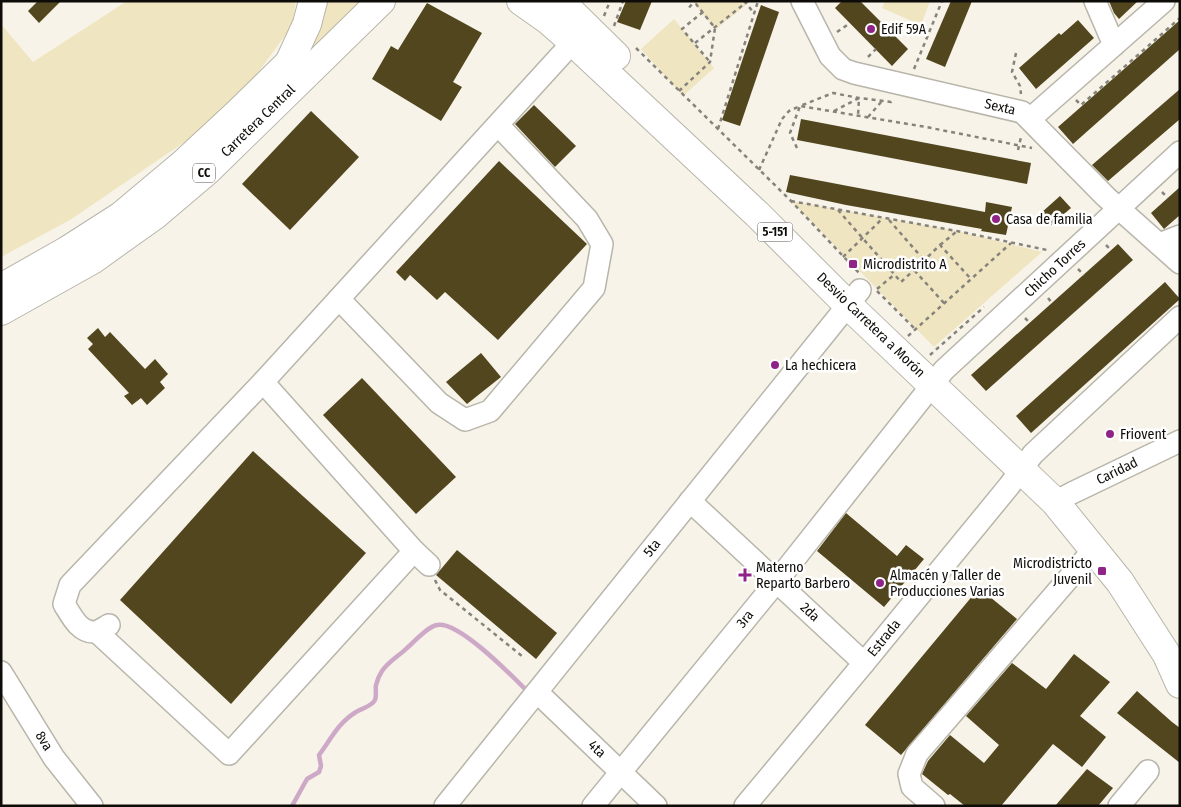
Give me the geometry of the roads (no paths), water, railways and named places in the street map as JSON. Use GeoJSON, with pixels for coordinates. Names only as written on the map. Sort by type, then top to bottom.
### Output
{"type":"FeatureCollection","features":[{"type":"Feature","properties":{"kind":"main road","name":"Carretera Central"},"geometry":{"type":"LineString","coordinates":[[1,288],[68,250],[121,216],[184,164],[289,63],[307,24],[313,1]]}},
{"type":"Feature","properties":{"kind":"main road","name":"Carretera Central"},"geometry":{"type":"LineString","coordinates":[[1,311],[92,260],[155,215],[215,163],[381,1]]}},
{"type":"Feature","properties":{"kind":"main road","name":"Desvio Carretera a Morón"},"geometry":{"type":"LineString","coordinates":[[521,1],[548,20],[590,25]]}},
{"type":"Feature","properties":{"kind":"main road","name":"Desvio Carretera a Morón"},"geometry":{"type":"LineString","coordinates":[[560,1],[590,25],[857,290],[938,378],[1064,498],[1135,572],[1175,649],[1180,684]]}},
{"type":"Feature","properties":{"kind":"main road","name":"Desvio Carretera a Morón"},"geometry":{"type":"LineString","coordinates":[[857,290],[911,332],[938,378]]}},
{"type":"Feature","properties":{"kind":"main road","name":"Desvio Carretera a Morón"},"geometry":{"type":"LineString","coordinates":[[1064,498],[1094,549],[1175,649]]}},
{"type":"Feature","properties":{"kind":"street","name":"Sexta"},"geometry":{"type":"LineString","coordinates":[[802,1],[830,56],[843,69],[854,74],[1022,112],[1129,219],[1180,263]]}},
{"type":"Feature","properties":{"kind":"street"},"geometry":{"type":"LineString","coordinates":[[1095,1],[1114,45]]}},
{"type":"Feature","properties":{"kind":"street"},"geometry":{"type":"LineString","coordinates":[[1030,119],[1164,1]]}},
{"type":"Feature","properties":{"kind":"street"},"geometry":{"type":"LineString","coordinates":[[263,382],[422,558],[229,754],[103,628],[87,631],[73,620],[64,604],[70,586],[340,299],[590,25]]}},
{"type":"Feature","properties":{"kind":"street"},"geometry":{"type":"LineString","coordinates":[[340,299],[439,403],[465,420],[490,410],[594,288],[602,244],[587,219],[498,125]]}},
{"type":"Feature","properties":{"kind":"street","name":"Chicho Torres"},"geometry":{"type":"LineString","coordinates":[[938,378],[1180,152]]}},
{"type":"Feature","properties":{"kind":"street"},"geometry":{"type":"LineString","coordinates":[[1159,244],[1180,236]]}},
{"type":"Feature","properties":{"kind":"street","name":"5ta"},"geometry":{"type":"LineString","coordinates":[[445,806],[857,290]]}},
{"type":"Feature","properties":{"kind":"street","name":"Estrada"},"geometry":{"type":"LineString","coordinates":[[745,806],[1027,462],[1180,317]]}},
{"type":"Feature","properties":{"kind":"street","name":"3ra"},"geometry":{"type":"LineString","coordinates":[[593,806],[777,581],[938,378]]}},
{"type":"Feature","properties":{"kind":"street","name":"Caridad"},"geometry":{"type":"LineString","coordinates":[[1064,498],[1180,441]]}},
{"type":"Feature","properties":{"kind":"street","name":"2da"},"geometry":{"type":"LineString","coordinates":[[690,501],[864,663]]}},
{"type":"Feature","properties":{"kind":"street"},"geometry":{"type":"LineString","coordinates":[[934,806],[912,787],[909,774],[918,754],[1094,549]]}},
{"type":"Feature","properties":{"kind":"street","name":"8va"},"geometry":{"type":"LineString","coordinates":[[2,677],[82,801]]}},
{"type":"Feature","properties":{"kind":"street","name":"4ta"},"geometry":{"type":"LineString","coordinates":[[537,692],[656,806]]}},
{"type":"Feature","properties":{"kind":"street"},"geometry":{"type":"LineString","coordinates":[[1119,806],[1148,771]]}},
{"type":"Feature","properties":{"kind":"waterway"},"geometry":{"type":"LineString","coordinates":[[292,806],[307,779],[319,772],[321,766],[319,755],[335,732],[350,716],[369,706],[375,700],[376,683],[385,667],[433,626],[446,626],[458,631],[484,650],[527,691]]}},
{"type":"Feature","properties":{"kind":"place","name":"Edif 59A"},"geometry":{"type":"Point","coordinates":[871,29]}},
{"type":"Feature","properties":{"kind":"place","name":"Casa de familia"},"geometry":{"type":"Point","coordinates":[996,219]}},
{"type":"Feature","properties":{"kind":"place","name":"Microdistrito A"},"geometry":{"type":"Point","coordinates":[853,264]}},
{"type":"Feature","properties":{"kind":"place","name":"La hechicera"},"geometry":{"type":"Point","coordinates":[775,365]}},
{"type":"Feature","properties":{"kind":"place","name":"Friovent"},"geometry":{"type":"Point","coordinates":[1110,434]}},
{"type":"Feature","properties":{"kind":"place","name":"Microdistricto Juvenil"},"geometry":{"type":"Point","coordinates":[1102,571]}},
{"type":"Feature","properties":{"kind":"place","name":"Materno Reparto Barbero"},"geometry":{"type":"Point","coordinates":[745,575]}},
{"type":"Feature","properties":{"kind":"place","name":"Almacén y Taller de Producciones Varias"},"geometry":{"type":"Point","coordinates":[880,583]}}]}
